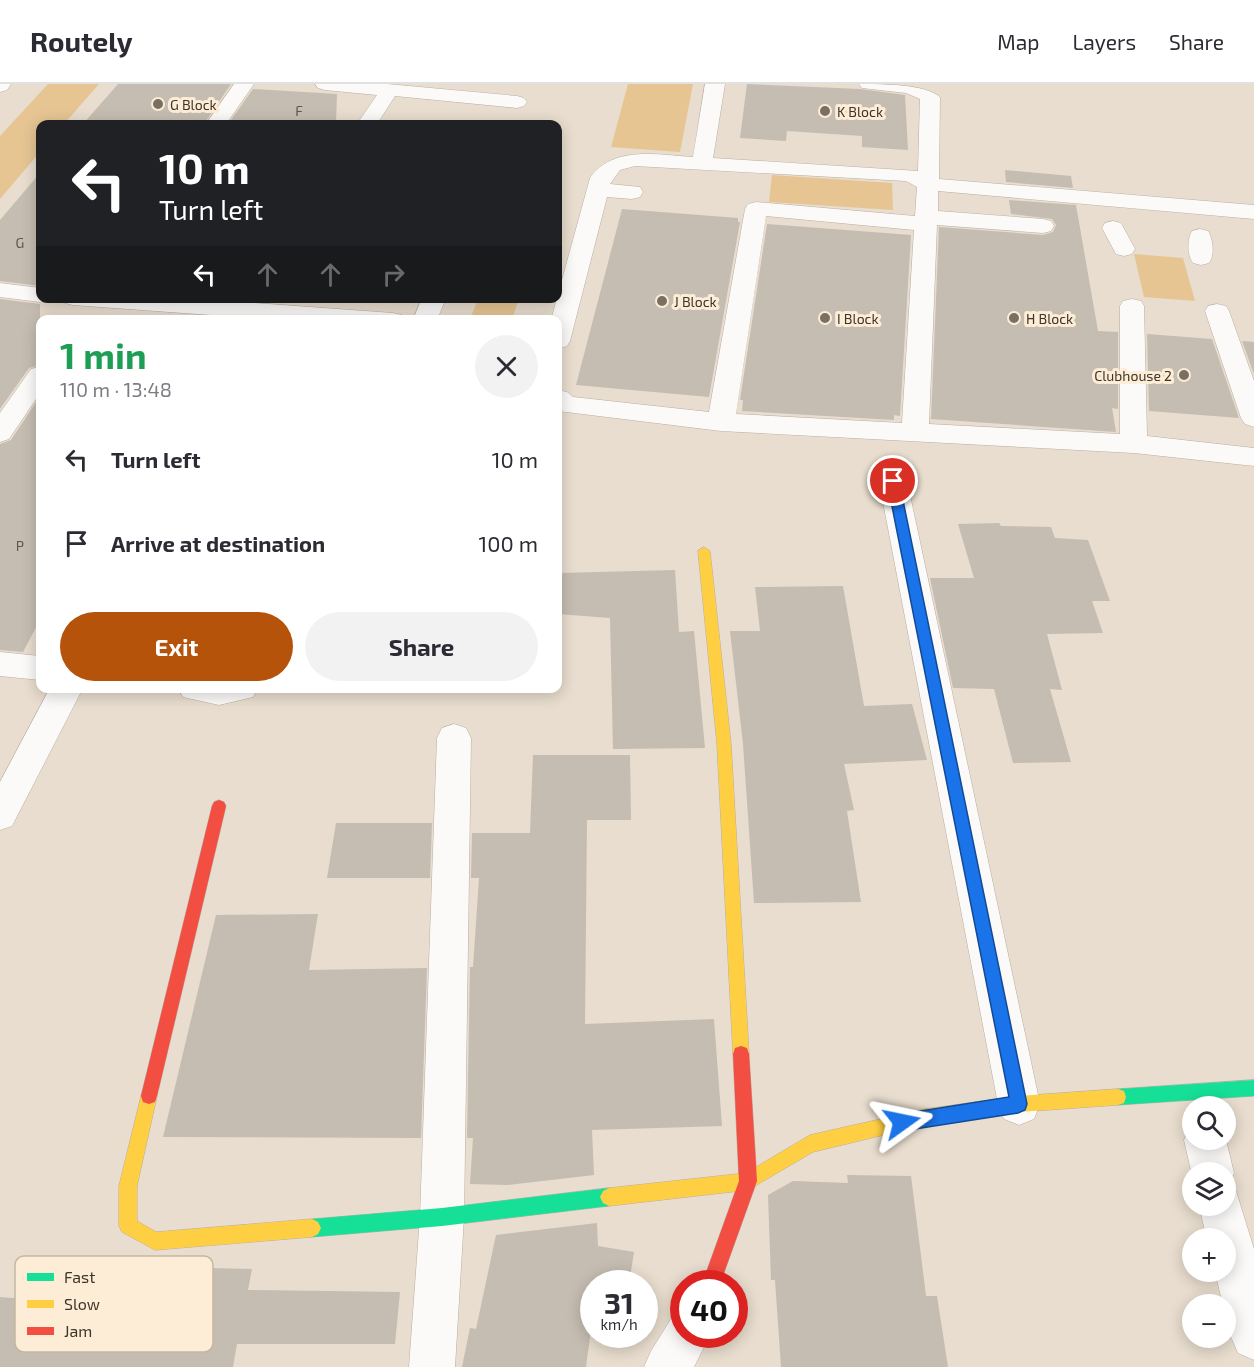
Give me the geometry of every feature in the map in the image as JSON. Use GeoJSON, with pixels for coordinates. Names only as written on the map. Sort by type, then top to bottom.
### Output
{"type":"FeatureCollection","features":[{"type":"Feature","properties":{"kind":"street"},"geometry":{"type":"LineString","coordinates":[[219,120],[244,84]]}},
{"type":"Feature","properties":{"kind":"street"},"geometry":{"type":"LineString","coordinates":[[325,84],[517,101]]}},
{"type":"Feature","properties":{"kind":"street"},"geometry":{"type":"LineString","coordinates":[[702,164],[715,84]]}},
{"type":"Feature","properties":{"kind":"street"},"geometry":{"type":"LineString","coordinates":[[869,84],[910,87],[922,90],[930,97],[928,184],[915,432]]}},
{"type":"Feature","properties":{"kind":"street"},"geometry":{"type":"LineString","coordinates":[[370,120],[389,90]]}},
{"type":"Feature","properties":{"kind":"street"},"geometry":{"type":"LineString","coordinates":[[562,326],[601,178],[613,166],[634,160],[910,175],[928,184],[1200,232],[1254,212]]}},
{"type":"Feature","properties":{"kind":"street"},"geometry":{"type":"LineString","coordinates":[[599,190],[632,192]]}},
{"type":"Feature","properties":{"kind":"street"},"geometry":{"type":"LineString","coordinates":[[721,422],[756,210],[1042,226]]}},
{"type":"Feature","properties":{"kind":"street"},"geometry":{"type":"LineString","coordinates":[[1106,216],[1124,249]]}},
{"type":"Feature","properties":{"kind":"street"},"geometry":{"type":"LineString","coordinates":[[0,290],[36,294]]}},
{"type":"Feature","properties":{"kind":"street"},"geometry":{"type":"LineString","coordinates":[[85,304],[248,309],[327,315]]}},
{"type":"Feature","properties":{"kind":"street"},"geometry":{"type":"LineString","coordinates":[[1132,306],[1134,444]]}},
{"type":"Feature","properties":{"kind":"street"},"geometry":{"type":"LineString","coordinates":[[1217,311],[1254,418]]}},
{"type":"Feature","properties":{"kind":"street"},"geometry":{"type":"LineString","coordinates":[[0,433],[36,381]]}},
{"type":"Feature","properties":{"kind":"street"},"geometry":{"type":"LineString","coordinates":[[562,402],[566,405],[721,422],[1134,444],[1254,457]]}},
{"type":"Feature","properties":{"kind":"street"},"geometry":{"type":"LineString","coordinates":[[893,481],[1018,1104]]}},
{"type":"Feature","properties":{"kind":"street"},"geometry":{"type":"LineString","coordinates":[[704,551],[724,744],[748,1180],[716,1270]]}},
{"type":"Feature","properties":{"kind":"street"},"geometry":{"type":"LineString","coordinates":[[0,664],[36,668]]}},
{"type":"Feature","properties":{"kind":"street"},"geometry":{"type":"LineString","coordinates":[[0,815],[64,693]]}},
{"type":"Feature","properties":{"kind":"street"},"geometry":{"type":"LineString","coordinates":[[432,1367],[442,1217],[454,738]]}},
{"type":"Feature","properties":{"kind":"street"},"geometry":{"type":"LineString","coordinates":[[219,806],[128,1186],[128,1226],[154,1241],[442,1217],[748,1180],[810,1144],[925,1117],[1018,1104],[1182,1100]]}},
{"type":"Feature","properties":{"kind":"street"},"geometry":{"type":"LineString","coordinates":[[1215,1096],[1254,1088]]}},
{"type":"Feature","properties":{"kind":"street"},"geometry":{"type":"LineString","coordinates":[[1224,1216],[1254,1337]]}},
{"type":"Feature","properties":{"kind":"street"},"geometry":{"type":"LineString","coordinates":[[667,1367],[679,1348]]}},
{"type":"Feature","properties":{"kind":"shaded area"},"geometry":{"type":"Polygon","coordinates":[[[48,84],[99,84],[68,120],[36,120],[36,157],[0,199],[0,136],[48,84]]]}},
{"type":"Feature","properties":{"kind":"shaded area"},"geometry":{"type":"Polygon","coordinates":[[[628,84],[693,84],[680,152],[611,147],[628,84]]]}},
{"type":"Feature","properties":{"kind":"shaded area"},"geometry":{"type":"Polygon","coordinates":[[[772,175],[892,183],[893,210],[769,202],[772,175]]]}},
{"type":"Feature","properties":{"kind":"shaded area"},"geometry":{"type":"Polygon","coordinates":[[[1134,254],[1183,258],[1195,301],[1144,297],[1134,254]]]}},
{"type":"Feature","properties":{"kind":"shaded area"},"geometry":{"type":"Polygon","coordinates":[[[476,303],[518,303],[513,315],[472,315],[476,303]]]}},
{"type":"Feature","properties":{"kind":"building","name":"G Block"},"geometry":{"type":"Polygon","coordinates":[[[118,84],[231,84],[207,120],[86,120],[118,84]]]}},
{"type":"Feature","properties":{"kind":"building","name":"K Block"},"geometry":{"type":"Polygon","coordinates":[[[747,84],[860,89],[905,95],[908,150],[862,147],[862,136],[787,131],[786,141],[740,138],[747,84]]]}},
{"type":"Feature","properties":{"kind":"building"},"geometry":{"type":"Polygon","coordinates":[[[253,89],[337,94],[336,120],[231,120],[253,89]]]}},
{"type":"Feature","properties":{"kind":"building"},"geometry":{"type":"Polygon","coordinates":[[[1005,170],[1071,176],[1073,188],[1006,182],[1005,170]]]}},
{"type":"Feature","properties":{"kind":"building"},"geometry":{"type":"Polygon","coordinates":[[[36,178],[36,286],[0,281],[0,220],[36,178]]]}},
{"type":"Feature","properties":{"kind":"building","name":"H Block"},"geometry":{"type":"Polygon","coordinates":[[[1009,200],[1076,205],[1098,331],[1118,332],[1118,409],[1112,408],[1116,432],[931,419],[939,227],[1043,235],[1053,232],[1056,225],[1052,219],[1011,214],[1009,200]]]}},
{"type":"Feature","properties":{"kind":"building","name":"J Block"},"geometry":{"type":"Polygon","coordinates":[[[622,209],[738,218],[740,222],[709,397],[576,385],[622,209]]]}},
{"type":"Feature","properties":{"kind":"building","name":"I Block"},"geometry":{"type":"Polygon","coordinates":[[[767,224],[911,235],[900,416],[894,415],[894,420],[742,411],[743,400],[740,400],[767,224]]]}},
{"type":"Feature","properties":{"kind":"building"},"geometry":{"type":"Polygon","coordinates":[[[0,299],[40,304],[40,315],[36,315],[36,366],[29,368],[0,409],[0,299]]]}},
{"type":"Feature","properties":{"kind":"building","name":"Clubhouse 2"},"geometry":{"type":"Polygon","coordinates":[[[1147,334],[1212,339],[1239,418],[1149,411],[1147,334]]]}},
{"type":"Feature","properties":{"kind":"building"},"geometry":{"type":"Polygon","coordinates":[[[1242,341],[1254,342],[1254,374],[1242,341]]]}},
{"type":"Feature","properties":{"kind":"building"},"geometry":{"type":"Polygon","coordinates":[[[36,402],[36,628],[23,652],[0,650],[0,444],[11,440],[36,402]]]}},
{"type":"Feature","properties":{"kind":"building"},"geometry":{"type":"Polygon","coordinates":[[[999,523],[1001,526],[1051,527],[1055,538],[1088,540],[1110,601],[1092,601],[1103,633],[1047,634],[1062,690],[1050,689],[1071,762],[1013,763],[994,689],[953,688],[930,578],[974,578],[958,524],[999,523]]]}},
{"type":"Feature","properties":{"kind":"building"},"geometry":{"type":"Polygon","coordinates":[[[675,570],[679,632],[694,631],[705,748],[613,749],[610,618],[562,614],[562,573],[675,570]]]}},
{"type":"Feature","properties":{"kind":"building"},"geometry":{"type":"Polygon","coordinates":[[[843,586],[864,706],[912,704],[927,760],[844,764],[854,810],[847,811],[861,902],[754,903],[743,744],[730,631],[760,631],[755,587],[843,586]]]}},
{"type":"Feature","properties":{"kind":"building"},"geometry":{"type":"Polygon","coordinates":[[[533,755],[630,755],[631,820],[587,820],[585,1024],[714,1019],[722,1126],[592,1130],[594,1175],[507,1185],[470,1184],[473,1138],[467,1138],[470,967],[473,967],[479,878],[471,878],[472,833],[530,833],[533,755]]]}},
{"type":"Feature","properties":{"kind":"building"},"geometry":{"type":"Polygon","coordinates":[[[336,823],[432,823],[430,878],[327,878],[336,823]]]}},
{"type":"Feature","properties":{"kind":"building"},"geometry":{"type":"Polygon","coordinates":[[[318,914],[309,970],[427,968],[421,1138],[163,1137],[216,915],[318,914]]]}},
{"type":"Feature","properties":{"kind":"building"},"geometry":{"type":"Polygon","coordinates":[[[847,1175],[911,1176],[926,1296],[937,1296],[948,1367],[781,1367],[775,1280],[771,1280],[768,1195],[793,1181],[848,1183],[847,1175]]]}},
{"type":"Feature","properties":{"kind":"building"},"geometry":{"type":"Polygon","coordinates":[[[597,1223],[598,1246],[634,1252],[631,1270],[580,1270],[580,1348],[589,1348],[586,1367],[462,1367],[470,1328],[476,1329],[496,1235],[597,1223]]]}},
{"type":"Feature","properties":{"kind":"building"},"geometry":{"type":"Polygon","coordinates":[[[213,1268],[252,1269],[248,1290],[400,1292],[395,1344],[237,1344],[233,1367],[0,1367],[0,1297],[15,1298],[15,1352],[213,1352],[213,1268]]]}},
{"type":"Feature","properties":{"kind":"traffic: fast"},"geometry":{"type":"LineString","coordinates":[[1118,1097],[1254,1088]]}},
{"type":"Feature","properties":{"kind":"traffic: fast"},"geometry":{"type":"LineString","coordinates":[[312,1228],[442,1217],[609,1197]]}},
{"type":"Feature","properties":{"kind":"traffic: slow"},"geometry":{"type":"LineString","coordinates":[[704,551],[724,744],[741,1054]]}},
{"type":"Feature","properties":{"kind":"traffic: slow"},"geometry":{"type":"LineString","coordinates":[[149,1096],[128,1186],[128,1226],[155,1241],[312,1228]]}},
{"type":"Feature","properties":{"kind":"traffic: slow"},"geometry":{"type":"LineString","coordinates":[[609,1197],[748,1181],[810,1144],[925,1117],[1019,1104],[1118,1097]]}},
{"type":"Feature","properties":{"kind":"traffic: jam"},"geometry":{"type":"LineString","coordinates":[[149,1096],[219,806]]}},
{"type":"Feature","properties":{"kind":"traffic: jam"},"geometry":{"type":"LineString","coordinates":[[716,1270],[748,1181],[741,1054]]}},
{"type":"Feature","properties":{"kind":"place","name":"G Block"},"geometry":{"type":"Point","coordinates":[158,104]}},
{"type":"Feature","properties":{"kind":"place","name":"K Block"},"geometry":{"type":"Point","coordinates":[825,111]}},
{"type":"Feature","properties":{"kind":"place","name":"J Block"},"geometry":{"type":"Point","coordinates":[662,301]}},
{"type":"Feature","properties":{"kind":"place","name":"I Block"},"geometry":{"type":"Point","coordinates":[825,318]}},
{"type":"Feature","properties":{"kind":"place","name":"H Block"},"geometry":{"type":"Point","coordinates":[1014,318]}},
{"type":"Feature","properties":{"kind":"place","name":"Clubhouse 2"},"geometry":{"type":"Point","coordinates":[1184,375]}},
{"type":"Feature","properties":{"kind":"route"},"geometry":{"type":"LineString","coordinates":[[893,481],[1018,1104],[902,1122]]}}]}
